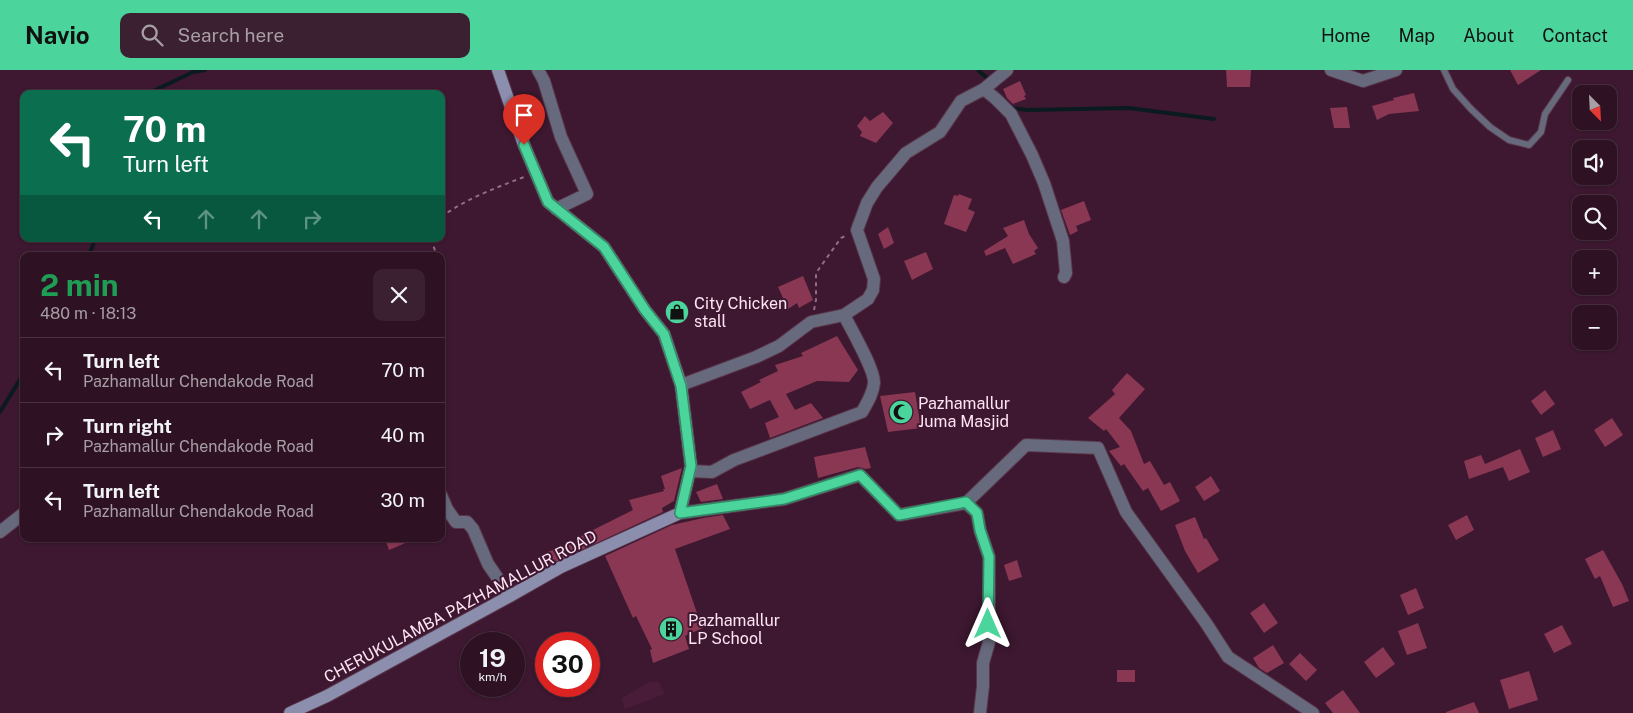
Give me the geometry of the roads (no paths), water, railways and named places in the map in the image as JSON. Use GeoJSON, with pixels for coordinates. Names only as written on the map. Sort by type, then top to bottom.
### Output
{"type":"FeatureCollection","features":[{"type":"Feature","properties":{"kind":"street"},"geometry":{"type":"LineString","coordinates":[[498,70],[524,145],[548,202],[604,247],[645,310],[664,334],[681,386],[691,466],[680,513],[784,499],[860,475],[899,515],[966,502],[1026,445],[1098,448],[1126,512],[1206,623],[1228,657],[1313,713]]}},
{"type":"Feature","properties":{"kind":"street"},"geometry":{"type":"LineString","coordinates":[[538,70],[544,81],[561,137],[587,194],[556,208]]}},
{"type":"Feature","properties":{"kind":"street"},"geometry":{"type":"LineString","coordinates":[[681,386],[720,372],[779,346],[811,322],[844,315],[868,299],[873,290],[874,280],[856,230],[867,203],[877,187],[906,153],[940,132],[961,101],[985,89],[1007,70]]}},
{"type":"Feature","properties":{"kind":"street"},"geometry":{"type":"LineString","coordinates":[[1332,70],[1362,82],[1396,70]]}},
{"type":"Feature","properties":{"kind":"street"},"geometry":{"type":"LineString","coordinates":[[985,89],[1011,114],[1044,183],[1063,241],[1066,273],[1064,277]]}},
{"type":"Feature","properties":{"kind":"street"},"geometry":{"type":"LineString","coordinates":[[690,471],[712,472],[734,460],[862,412],[869,400],[874,382],[867,360],[844,315]]}},
{"type":"Feature","properties":{"kind":"street"},"geometry":{"type":"LineString","coordinates":[[966,502],[977,513],[980,530],[989,557],[989,642],[983,663],[980,713]]}},
{"type":"Feature","properties":{"kind":"street"},"geometry":{"type":"LineString","coordinates":[[445,504],[456,522],[467,522],[473,529],[488,564],[510,596]]}},
{"type":"Feature","properties":{"kind":"street","name":"CHERUKULAMBA PAZHAMALLUR ROAD"},"geometry":{"type":"LineString","coordinates":[[290,713],[327,696],[561,567],[680,513]]}},
{"type":"Feature","properties":{"kind":"street"},"geometry":{"type":"LineString","coordinates":[[0,532],[20,516]]}},
{"type":"Feature","properties":{"kind":"lane"},"geometry":{"type":"LineString","coordinates":[[1444,70],[1453,89],[1470,109],[1490,127],[1509,140],[1529,145],[1541,132],[1545,114],[1568,80]]}},
{"type":"Feature","properties":{"kind":"waterway"},"geometry":{"type":"LineString","coordinates":[[155,90],[193,72],[205,70]]}},
{"type":"Feature","properties":{"kind":"waterway"},"geometry":{"type":"LineString","coordinates":[[978,70],[990,83]]}},
{"type":"Feature","properties":{"kind":"waterway"},"geometry":{"type":"LineString","coordinates":[[1012,108],[1027,110],[1129,108],[1214,119]]}},
{"type":"Feature","properties":{"kind":"waterway"},"geometry":{"type":"LineString","coordinates":[[90,252],[94,242]]}},
{"type":"Feature","properties":{"kind":"waterway"},"geometry":{"type":"LineString","coordinates":[[0,412],[20,380]]}},
{"type":"Feature","properties":{"kind":"place","name":"City Chicken stall"},"geometry":{"type":"Point","coordinates":[677,312]}},
{"type":"Feature","properties":{"kind":"place","name":"Pazhamallur Juma Masjid"},"geometry":{"type":"Point","coordinates":[901,412]}},
{"type":"Feature","properties":{"kind":"place","name":"Pazhamallur LP School"},"geometry":{"type":"Point","coordinates":[671,629]}}]}
